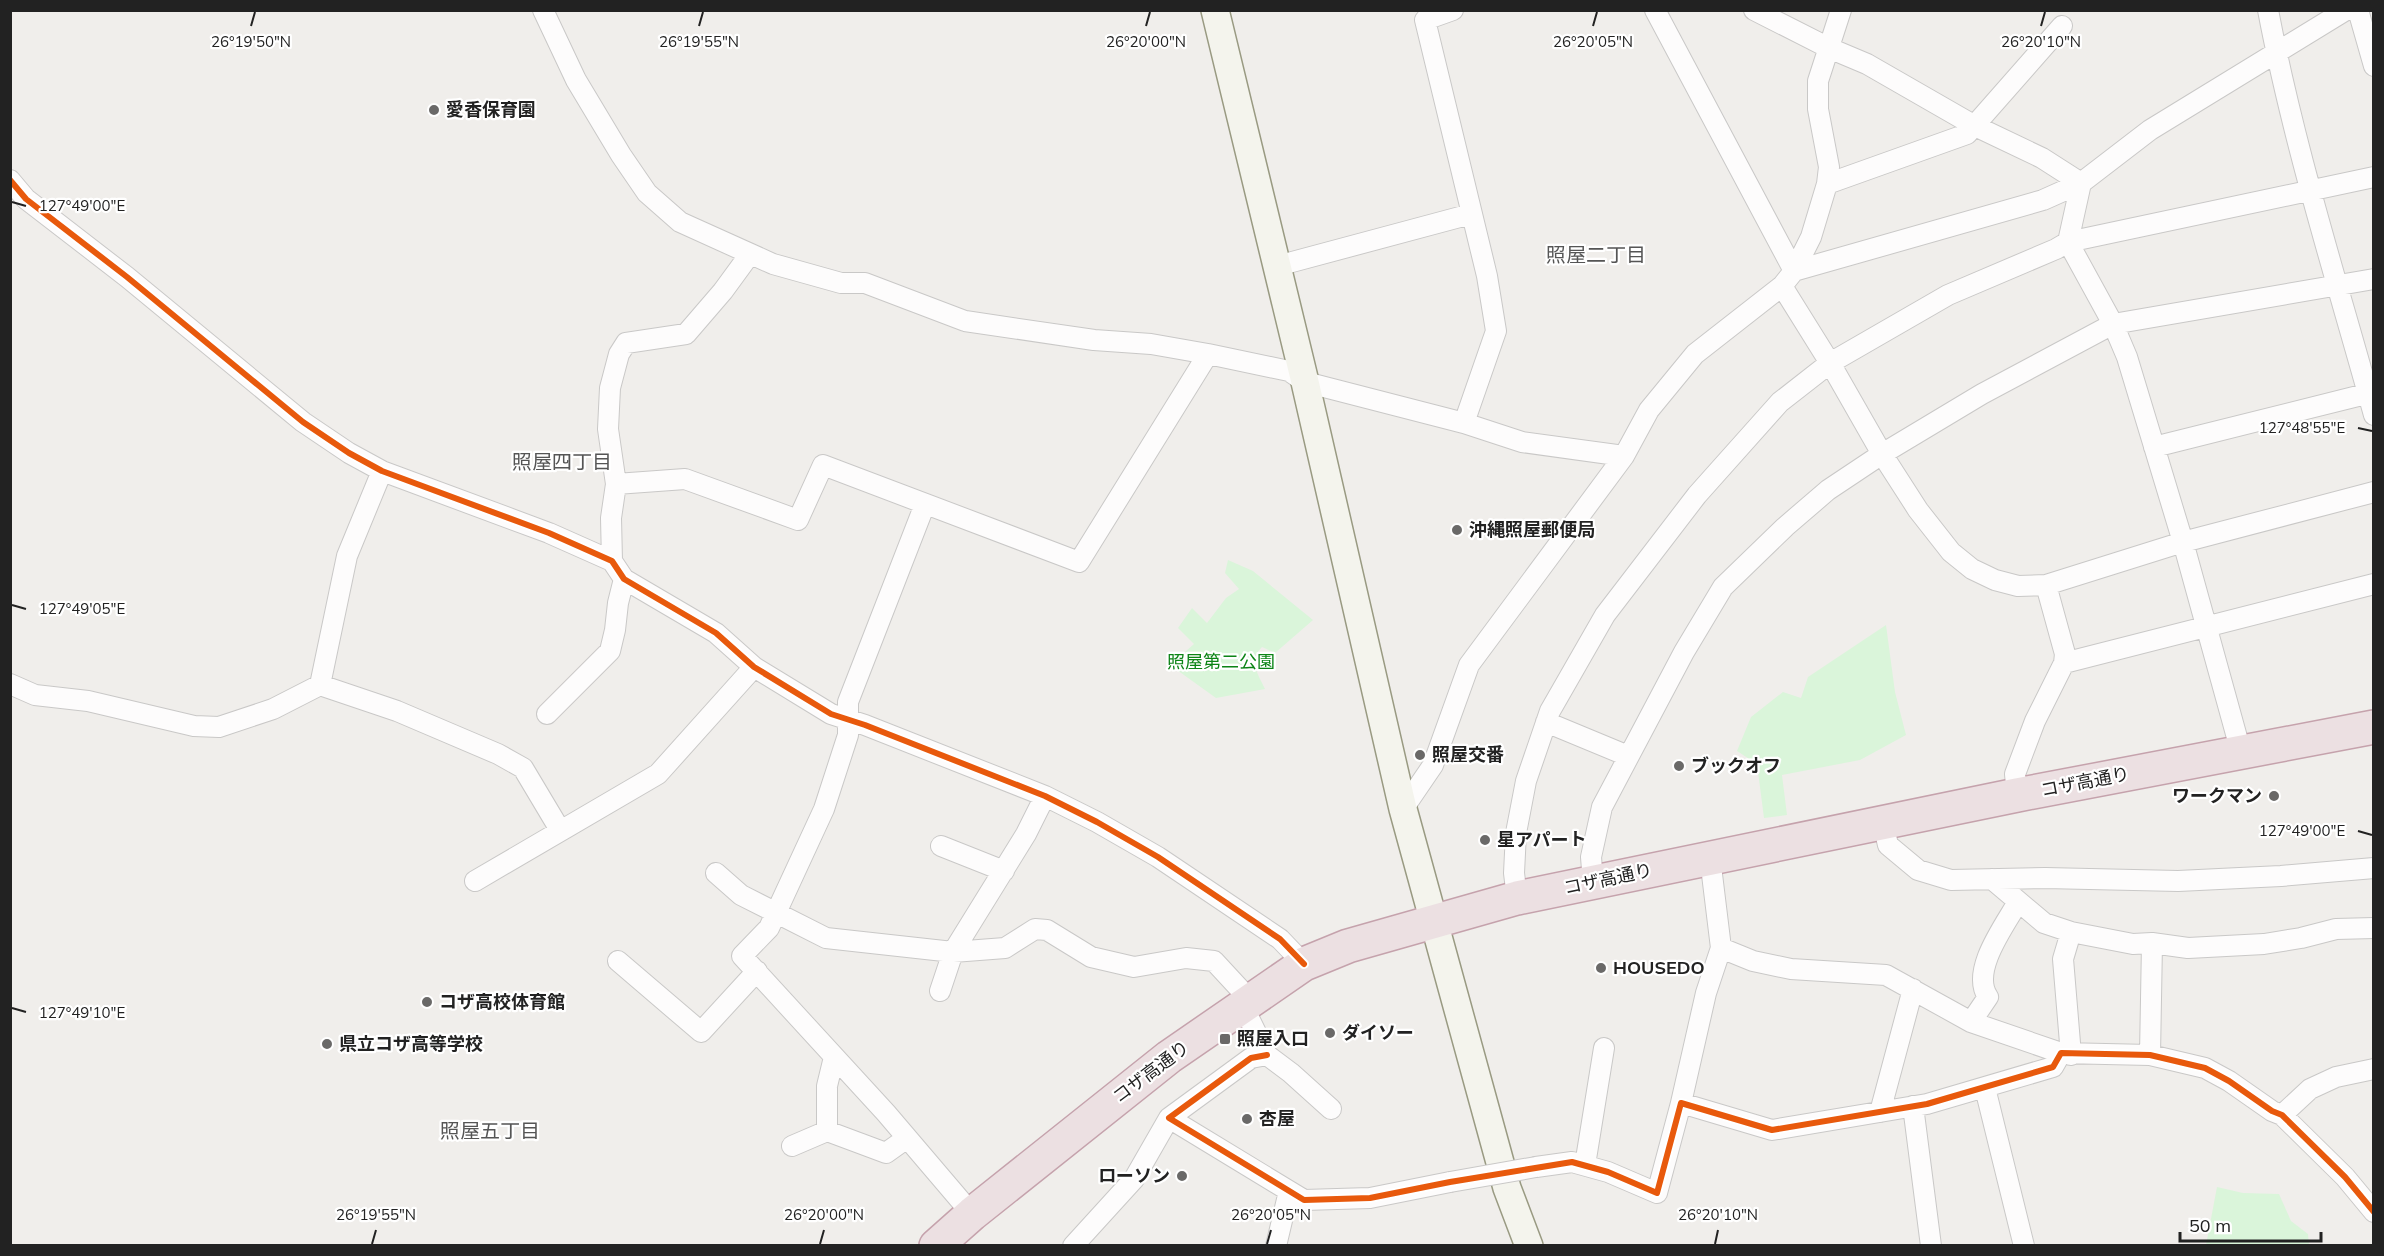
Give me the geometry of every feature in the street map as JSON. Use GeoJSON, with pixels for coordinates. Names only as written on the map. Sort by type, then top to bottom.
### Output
{"type":"FeatureCollection","features":[{"type":"Feature","properties":{"kind":"highway","name":"コザ高通り"},"geometry":{"type":"LineString","coordinates":[[936,1245],[1160,1064],[1304,964],[1348,946],[1517,898],[2017,795],[2373,727]]}},
{"type":"Feature","properties":{"kind":"street"},"geometry":{"type":"LineString","coordinates":[[543,10],[576,80],[647,193],[680,222],[773,264],[841,283],[865,283],[965,321],[1094,340],[1151,344],[1208,354],[1289,371],[1305,382],[1464,423],[1522,442],[1624,456]]}},
{"type":"Feature","properties":{"kind":"street"},"geometry":{"type":"LineString","coordinates":[[1215,10],[1305,382],[1403,809],[1507,1188],[1529,1245]]}},
{"type":"Feature","properties":{"kind":"street"},"geometry":{"type":"LineString","coordinates":[[1453,10],[1425,20],[1487,276],[1496,331],[1464,423]]}},
{"type":"Feature","properties":{"kind":"street"},"geometry":{"type":"LineString","coordinates":[[1655,10],[1830,363],[1882,454],[1918,510],[1951,552],[1972,569],[1995,580],[2018,586],[2042,585],[2183,542],[2373,492]]}},
{"type":"Feature","properties":{"kind":"street"},"geometry":{"type":"LineString","coordinates":[[1754,10],[1829,48],[1867,64],[1975,126],[2042,158],[2081,183]]}},
{"type":"Feature","properties":{"kind":"street"},"geometry":{"type":"LineString","coordinates":[[1788,279],[1811,237],[1827,184],[1829,167],[1818,109],[1818,81],[1842,10]]}},
{"type":"Feature","properties":{"kind":"street"},"geometry":{"type":"LineString","coordinates":[[2268,10],[2276,52],[2311,192],[2371,393],[2373,415]]}},
{"type":"Feature","properties":{"kind":"street"},"geometry":{"type":"LineString","coordinates":[[1403,809],[1433,765],[1469,665],[1624,456],[1649,410],[1695,354],[1788,279],[2043,200],[2081,183],[2150,130],[2346,10]]}},
{"type":"Feature","properties":{"kind":"street"},"geometry":{"type":"LineString","coordinates":[[2358,10],[2373,66]]}},
{"type":"Feature","properties":{"kind":"street"},"geometry":{"type":"LineString","coordinates":[[1827,184],[1966,134],[2062,26]]}},
{"type":"Feature","properties":{"kind":"street"},"geometry":{"type":"LineString","coordinates":[[1517,898],[1514,873],[1516,832],[1526,781],[1546,722],[1605,615],[1697,495],[1780,402],[1830,363],[1948,295],[2068,242],[2373,177]]}},
{"type":"Feature","properties":{"kind":"street"},"geometry":{"type":"LineString","coordinates":[[10,180],[26,199],[127,277],[303,422],[349,453],[382,471],[549,533],[612,561],[624,579],[716,633],[754,667],[831,714],[1045,796],[1097,822],[1158,857],[1280,939],[1304,964]]}},
{"type":"Feature","properties":{"kind":"street"},"geometry":{"type":"LineString","coordinates":[[2081,183],[2068,242],[2113,324],[2127,357],[2183,542],[2241,752]]}},
{"type":"Feature","properties":{"kind":"street"},"geometry":{"type":"LineString","coordinates":[[1277,266],[1471,214]]}},
{"type":"Feature","properties":{"kind":"street"},"geometry":{"type":"LineString","coordinates":[[612,561],[611,518],[616,484],[608,429],[610,388],[619,354],[626,343],[686,334],[723,291],[750,254]]}},
{"type":"Feature","properties":{"kind":"street"},"geometry":{"type":"LineString","coordinates":[[1593,882],[1591,857],[1602,807],[1684,652],[1723,586],[1828,490],[1882,454],[1982,394],[2113,324],[2373,279]]}},
{"type":"Feature","properties":{"kind":"street"},"geometry":{"type":"LineString","coordinates":[[616,484],[685,479],[798,520],[823,465],[1079,562],[1208,354]]}},
{"type":"Feature","properties":{"kind":"street"},"geometry":{"type":"LineString","coordinates":[[2154,447],[2371,393]]}},
{"type":"Feature","properties":{"kind":"street"},"geometry":{"type":"LineString","coordinates":[[320,685],[347,556],[382,471]]}},
{"type":"Feature","properties":{"kind":"street"},"geometry":{"type":"LineString","coordinates":[[925,504],[848,702],[848,735],[824,809],[769,928],[742,956],[907,1138],[972,1214]]}},
{"type":"Feature","properties":{"kind":"street"},"geometry":{"type":"LineString","coordinates":[[547,714],[610,651],[624,579]]}},
{"type":"Feature","properties":{"kind":"street"},"geometry":{"type":"LineString","coordinates":[[2064,663],[2373,584]]}},
{"type":"Feature","properties":{"kind":"street"},"geometry":{"type":"LineString","coordinates":[[2017,795],[2015,774],[2035,721],[2064,663],[2066,654],[2042,585]]}},
{"type":"Feature","properties":{"kind":"street"},"geometry":{"type":"LineString","coordinates":[[475,881],[658,774],[754,667]]}},
{"type":"Feature","properties":{"kind":"street"},"geometry":{"type":"LineString","coordinates":[[10,684],[35,695],[88,701],[194,726],[219,727],[273,709],[320,685],[397,711],[498,754],[523,768],[560,830]]}},
{"type":"Feature","properties":{"kind":"street"},"geometry":{"type":"LineString","coordinates":[[1546,722],[1628,756]]}},
{"type":"Feature","properties":{"kind":"street"},"geometry":{"type":"LineString","coordinates":[[940,991],[953,952],[1026,834],[1045,796]]}},
{"type":"Feature","properties":{"kind":"street"},"geometry":{"type":"LineString","coordinates":[[1883,823],[1887,845],[1918,870],[1951,880],[2045,878],[2178,881],[2281,876],[2373,868]]}},
{"type":"Feature","properties":{"kind":"street"},"geometry":{"type":"LineString","coordinates":[[941,846],[1004,871]]}},
{"type":"Feature","properties":{"kind":"street"},"geometry":{"type":"LineString","coordinates":[[1169,1118],[1304,1200],[1370,1198],[1572,1162],[1608,1172],[1657,1193],[1681,1103],[1706,993],[1721,948],[1710,858]]}},
{"type":"Feature","properties":{"kind":"street"},"geometry":{"type":"LineString","coordinates":[[716,873],[741,895],[826,938],[953,952],[1005,948],[1035,929],[1047,930],[1091,957],[1134,967],[1186,958],[1214,961],[1247,1004],[1267,1055],[1331,1109]]}},
{"type":"Feature","properties":{"kind":"street"},"geometry":{"type":"LineString","coordinates":[[1992,879],[2044,923],[2071,932],[2133,944],[2152,943],[2188,948],[2264,944],[2336,929],[2373,928]]}},
{"type":"Feature","properties":{"kind":"street"},"geometry":{"type":"LineString","coordinates":[[1971,1023],[1988,997],[1983,990],[1985,965],[2018,902]]}},
{"type":"Feature","properties":{"kind":"street"},"geometry":{"type":"LineString","coordinates":[[1681,1103],[1772,1130],[1913,1106],[1985,1088],[2053,1067],[2066,1054],[2063,959],[2071,932]]}},
{"type":"Feature","properties":{"kind":"street"},"geometry":{"type":"LineString","coordinates":[[2150,1055],[2152,943]]}},
{"type":"Feature","properties":{"kind":"street"},"geometry":{"type":"LineString","coordinates":[[1721,948],[1753,961],[1791,969],[1886,975],[1971,1023],[2066,1054],[2150,1055],[2205,1068],[2282,1115],[2345,1177],[2373,1212]]}},
{"type":"Feature","properties":{"kind":"street"},"geometry":{"type":"LineString","coordinates":[[618,961],[701,1032],[757,971]]}},
{"type":"Feature","properties":{"kind":"street"},"geometry":{"type":"LineString","coordinates":[[1880,1112],[1913,989]]}},
{"type":"Feature","properties":{"kind":"street"},"geometry":{"type":"LineString","coordinates":[[1585,1165],[1604,1048]]}},
{"type":"Feature","properties":{"kind":"street"},"geometry":{"type":"LineString","coordinates":[[1073,1245],[1134,1179],[1169,1118],[1251,1058],[1267,1055]]}},
{"type":"Feature","properties":{"kind":"street"},"geometry":{"type":"LineString","coordinates":[[827,1131],[827,1086],[834,1057]]}},
{"type":"Feature","properties":{"kind":"street"},"geometry":{"type":"LineString","coordinates":[[2282,1115],[2310,1089],[2336,1077],[2373,1069]]}},
{"type":"Feature","properties":{"kind":"street"},"geometry":{"type":"LineString","coordinates":[[1985,1088],[2024,1245]]}},
{"type":"Feature","properties":{"kind":"street"},"geometry":{"type":"LineString","coordinates":[[1913,1106],[1931,1245]]}},
{"type":"Feature","properties":{"kind":"street"},"geometry":{"type":"LineString","coordinates":[[792,1146],[827,1131],[886,1154],[907,1138]]}},
{"type":"Feature","properties":{"kind":"street"},"geometry":{"type":"LineString","coordinates":[[1276,1245],[1289,1191]]}},
{"type":"Feature","properties":{"kind":"green space","name":"照屋第二公園"},"geometry":{"type":"Polygon","coordinates":[[[1228,560],[1253,571],[1313,620],[1275,653],[1262,647],[1258,652],[1256,668],[1265,689],[1216,698],[1170,665],[1194,644],[1178,628],[1192,608],[1207,623],[1226,598],[1239,589],[1225,573],[1228,560]]]}},
{"type":"Feature","properties":{"kind":"green space"},"geometry":{"type":"Polygon","coordinates":[[[1886,625],[1895,692],[1906,735],[1860,760],[1782,775],[1787,815],[1764,818],[1757,764],[1737,751],[1751,717],[1783,692],[1801,698],[1808,677],[1886,625]]]}},
{"type":"Feature","properties":{"kind":"green space"},"geometry":{"type":"Polygon","coordinates":[[[2217,1187],[2243,1193],[2279,1194],[2291,1221],[2308,1234],[2309,1245],[2206,1245],[2217,1187]]]}},
{"type":"Feature","properties":{"kind":"cycle path"},"geometry":{"type":"LineString","coordinates":[[10,180],[26,199],[127,277],[303,422],[349,453],[382,471],[549,533],[612,561],[624,579],[716,633],[754,667],[831,714],[865,725],[1045,796],[1097,822],[1158,857],[1280,939],[1304,964]]}},
{"type":"Feature","properties":{"kind":"cycle path"},"geometry":{"type":"LineString","coordinates":[[1267,1055],[1251,1058],[1169,1118],[1304,1200],[1370,1198],[1572,1162],[1608,1172],[1657,1193],[1681,1103],[1772,1130],[1927,1104],[2053,1067],[2061,1053],[2150,1055],[2205,1068],[2282,1115],[2345,1177],[2374,1212]]}},
{"type":"Feature","properties":{"kind":"place","name":"愛香保育園"},"geometry":{"type":"Point","coordinates":[434,110]}},
{"type":"Feature","properties":{"kind":"place","name":"沖縄照屋郵便局"},"geometry":{"type":"Point","coordinates":[1457,530]}},
{"type":"Feature","properties":{"kind":"place","name":"照屋交番"},"geometry":{"type":"Point","coordinates":[1420,755]}},
{"type":"Feature","properties":{"kind":"place","name":"ブックオフ"},"geometry":{"type":"Point","coordinates":[1679,766]}},
{"type":"Feature","properties":{"kind":"place","name":"ワークマン"},"geometry":{"type":"Point","coordinates":[2274,796]}},
{"type":"Feature","properties":{"kind":"place","name":"星アパート"},"geometry":{"type":"Point","coordinates":[1485,840]}},
{"type":"Feature","properties":{"kind":"place","name":"HOUSEDO"},"geometry":{"type":"Point","coordinates":[1601,968]}},
{"type":"Feature","properties":{"kind":"place","name":"コザ高校体育館"},"geometry":{"type":"Point","coordinates":[427,1002]}},
{"type":"Feature","properties":{"kind":"place","name":"ダイソー"},"geometry":{"type":"Point","coordinates":[1330,1033]}},
{"type":"Feature","properties":{"kind":"place","name":"照屋入口"},"geometry":{"type":"Point","coordinates":[1225,1039]}},
{"type":"Feature","properties":{"kind":"place","name":"県立コザ高等学校"},"geometry":{"type":"Point","coordinates":[327,1044]}},
{"type":"Feature","properties":{"kind":"place","name":"杏屋"},"geometry":{"type":"Point","coordinates":[1247,1119]}},
{"type":"Feature","properties":{"kind":"place","name":"ローソン"},"geometry":{"type":"Point","coordinates":[1182,1176]}},
{"type":"Feature","properties":{"kind":"district","name":"照屋二丁目"},"geometry":{"type":"Point","coordinates":[1596,255]}},
{"type":"Feature","properties":{"kind":"district","name":"照屋四丁目"},"geometry":{"type":"Point","coordinates":[562,462]}},
{"type":"Feature","properties":{"kind":"district","name":"照屋五丁目"},"geometry":{"type":"Point","coordinates":[490,1131]}}]}
